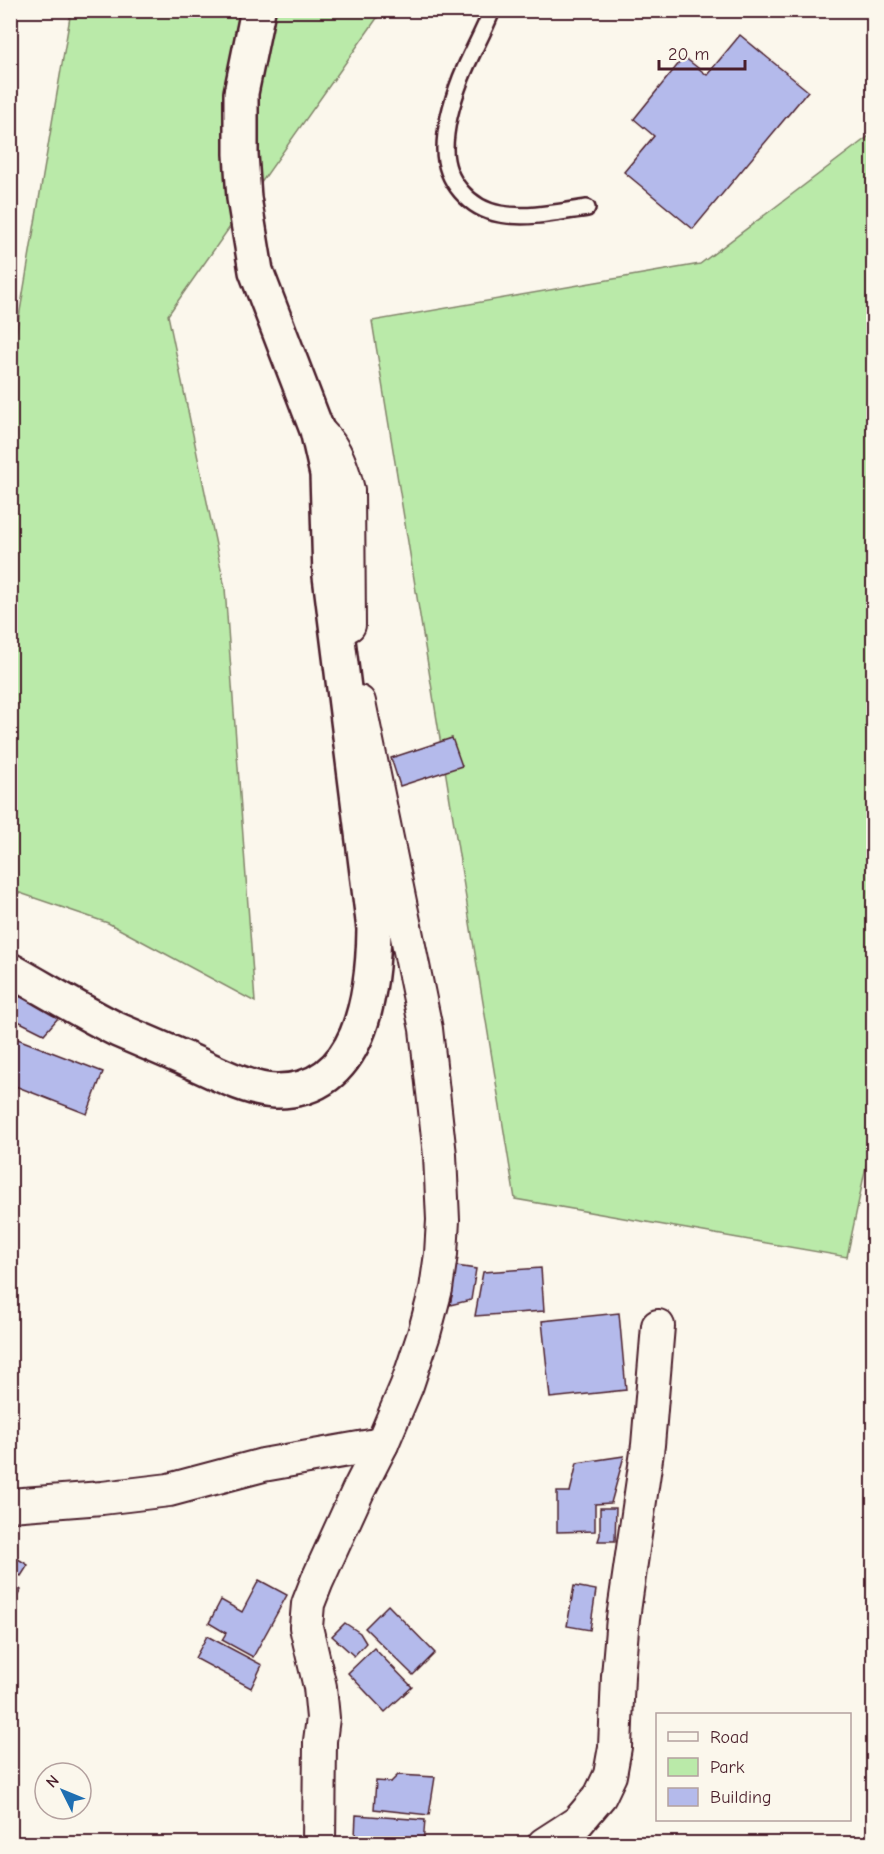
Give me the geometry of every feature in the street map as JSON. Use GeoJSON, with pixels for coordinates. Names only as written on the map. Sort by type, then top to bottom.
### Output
{"type":"FeatureCollection","features":[{"type":"Feature","properties":{"kind":"street"},"geometry":{"type":"LineString","coordinates":[[10,970],[117,1029],[237,1082],[273,1091],[298,1089],[317,1081],[335,1068],[351,1047],[364,1017],[372,979],[374,929],[330,576],[327,474],[317,430],[256,271],[244,198],[241,93],[258,10]]}},
{"type":"Feature","properties":{"kind":"street"},"geometry":{"type":"LineString","coordinates":[[317,430],[327,440],[336,455],[344,472],[348,490],[348,621],[354,678],[426,1029],[440,1155],[443,1220],[436,1288],[421,1344],[382,1444],[316,1581],[308,1604],[306,1627],[320,1687],[323,1718],[320,1741],[319,1844]]}},
{"type":"Feature","properties":{"kind":"street"},"geometry":{"type":"LineString","coordinates":[[544,1844],[579,1822],[600,1796],[610,1775],[615,1747],[623,1618],[648,1445],[658,1326]]}},
{"type":"Feature","properties":{"kind":"street"},"geometry":{"type":"LineString","coordinates":[[10,1505],[169,1490],[263,1465],[382,1444]]}},
{"type":"Feature","properties":{"kind":"lane"},"geometry":{"type":"LineString","coordinates":[[492,10],[461,77],[448,121],[445,151],[449,171],[464,196],[481,208],[499,214],[528,216],[587,208]]}},
{"type":"Feature","properties":{"kind":"green space"},"geometry":{"type":"Polygon","coordinates":[[[71,11],[382,11],[168,315],[225,588],[255,1002],[108,923],[11,890],[11,364],[71,11]]]}},
{"type":"Feature","properties":{"kind":"green space"},"geometry":{"type":"Polygon","coordinates":[[[873,133],[874,1128],[847,1257],[515,1199],[372,321],[700,264],[873,133]]]}},
{"type":"Feature","properties":{"kind":"building"},"geometry":{"type":"Polygon","coordinates":[[[740,35],[808,91],[693,229],[624,172],[654,136],[634,119],[684,57],[707,75],[740,35]]]}},
{"type":"Feature","properties":{"kind":"building"},"geometry":{"type":"Polygon","coordinates":[[[452,738],[462,766],[400,786],[391,758],[452,738]]]}},
{"type":"Feature","properties":{"kind":"building"},"geometry":{"type":"Polygon","coordinates":[[[10,991],[59,1017],[44,1034],[10,1017],[10,991]]]}},
{"type":"Feature","properties":{"kind":"building"},"geometry":{"type":"Polygon","coordinates":[[[15,1038],[103,1072],[87,1114],[10,1084],[10,1050],[15,1038]]]}},
{"type":"Feature","properties":{"kind":"building"},"geometry":{"type":"Polygon","coordinates":[[[456,1266],[476,1269],[471,1300],[450,1305],[456,1266]]]}},
{"type":"Feature","properties":{"kind":"building"},"geometry":{"type":"Polygon","coordinates":[[[541,1268],[544,1311],[475,1316],[483,1272],[541,1268]]]}},
{"type":"Feature","properties":{"kind":"building"},"geometry":{"type":"Polygon","coordinates":[[[619,1313],[626,1390],[550,1398],[542,1321],[619,1313]]]}},
{"type":"Feature","properties":{"kind":"building"},"geometry":{"type":"Polygon","coordinates":[[[624,1456],[611,1503],[595,1504],[595,1531],[557,1532],[557,1492],[570,1492],[577,1463],[624,1456]]]}},
{"type":"Feature","properties":{"kind":"building"},"geometry":{"type":"Polygon","coordinates":[[[600,1508],[616,1508],[615,1541],[598,1541],[600,1508]]]}},
{"type":"Feature","properties":{"kind":"building"},"geometry":{"type":"Polygon","coordinates":[[[10,1554],[28,1565],[21,1576],[10,1570],[10,1554]]]}},
{"type":"Feature","properties":{"kind":"building"},"geometry":{"type":"Polygon","coordinates":[[[259,1580],[287,1595],[253,1657],[222,1640],[226,1633],[209,1623],[221,1600],[242,1612],[259,1580]]]}},
{"type":"Feature","properties":{"kind":"building"},"geometry":{"type":"Polygon","coordinates":[[[10,1584],[21,1590],[10,1608],[10,1584]]]}},
{"type":"Feature","properties":{"kind":"building"},"geometry":{"type":"Polygon","coordinates":[[[574,1586],[596,1590],[590,1630],[567,1626],[574,1586]]]}},
{"type":"Feature","properties":{"kind":"building"},"geometry":{"type":"Polygon","coordinates":[[[388,1605],[435,1653],[413,1675],[365,1628],[388,1605]]]}},
{"type":"Feature","properties":{"kind":"building"},"geometry":{"type":"Polygon","coordinates":[[[345,1623],[360,1633],[366,1643],[354,1656],[332,1636],[345,1623]]]}},
{"type":"Feature","properties":{"kind":"building"},"geometry":{"type":"Polygon","coordinates":[[[207,1636],[262,1665],[251,1688],[195,1658],[207,1636]]]}},
{"type":"Feature","properties":{"kind":"building"},"geometry":{"type":"Polygon","coordinates":[[[374,1648],[412,1687],[385,1712],[348,1673],[374,1648]]]}},
{"type":"Feature","properties":{"kind":"building"},"geometry":{"type":"Polygon","coordinates":[[[398,1775],[435,1777],[429,1815],[374,1809],[376,1781],[391,1782],[398,1775]]]}},
{"type":"Feature","properties":{"kind":"building"},"geometry":{"type":"Polygon","coordinates":[[[356,1815],[425,1820],[423,1844],[365,1844],[366,1837],[355,1837],[356,1815]]]}}]}
